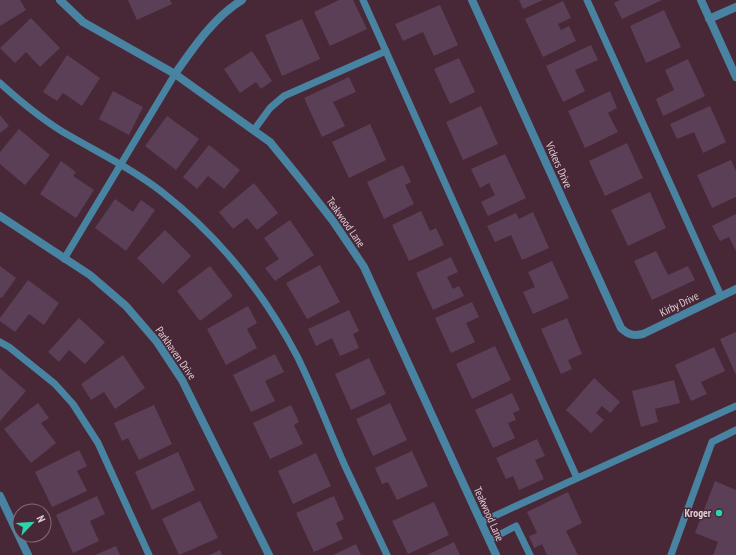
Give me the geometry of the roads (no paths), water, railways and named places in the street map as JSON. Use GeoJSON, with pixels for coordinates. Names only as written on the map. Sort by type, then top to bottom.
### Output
{"type":"FeatureCollection","features":[{"type":"Feature","properties":{"kind":"street","name":"Teakwood Lane"},"geometry":{"type":"LineString","coordinates":[[60,0],[83,22],[175,74],[254,130],[270,142],[301,180],[333,221],[364,267],[496,555]]}},
{"type":"Feature","properties":{"kind":"street"},"geometry":{"type":"LineString","coordinates":[[175,74],[199,40],[242,0]]}},
{"type":"Feature","properties":{"kind":"street","name":"Vickers Drive"},"geometry":{"type":"LineString","coordinates":[[472,0],[621,328],[631,335]]}},
{"type":"Feature","properties":{"kind":"street"},"geometry":{"type":"LineString","coordinates":[[701,0],[736,77]]}},
{"type":"Feature","properties":{"kind":"street"},"geometry":{"type":"LineString","coordinates":[[709,19],[736,7]]}},
{"type":"Feature","properties":{"kind":"street","name":"Parkhaven Drive"},"geometry":{"type":"LineString","coordinates":[[0,216],[90,276],[126,306],[157,342],[182,380],[270,555]]}},
{"type":"Feature","properties":{"kind":"street","name":"Kirby Drive"},"geometry":{"type":"LineString","coordinates":[[631,335],[637,336],[643,334],[736,289]]}},
{"type":"Feature","properties":{"kind":"street"},"geometry":{"type":"LineString","coordinates":[[0,496],[28,555]]}},
{"type":"Feature","properties":{"kind":"lane"},"geometry":{"type":"LineString","coordinates":[[363,0],[577,478]]}},
{"type":"Feature","properties":{"kind":"lane"},"geometry":{"type":"LineString","coordinates":[[587,0],[720,296]]}},
{"type":"Feature","properties":{"kind":"lane"},"geometry":{"type":"LineString","coordinates":[[254,130],[270,108],[284,96],[386,51]]}},
{"type":"Feature","properties":{"kind":"lane"},"geometry":{"type":"LineString","coordinates":[[64,259],[175,74]]}},
{"type":"Feature","properties":{"kind":"lane"},"geometry":{"type":"LineString","coordinates":[[0,82],[19,99],[68,135],[137,174],[162,192],[213,238],[244,273],[276,320],[297,357],[387,555]]}},
{"type":"Feature","properties":{"kind":"lane"},"geometry":{"type":"LineString","coordinates":[[0,342],[9,347],[55,384],[73,404],[98,443],[149,555]]}},
{"type":"Feature","properties":{"kind":"lane"},"geometry":{"type":"LineString","coordinates":[[481,522],[736,406]]}},
{"type":"Feature","properties":{"kind":"lane"},"geometry":{"type":"LineString","coordinates":[[671,555],[712,442],[736,430]]}},
{"type":"Feature","properties":{"kind":"lane"},"geometry":{"type":"LineString","coordinates":[[489,540],[516,526],[530,555]]}},
{"type":"Feature","properties":{"kind":"place","name":"Kroger"},"geometry":{"type":"Point","coordinates":[719,513]}}]}
